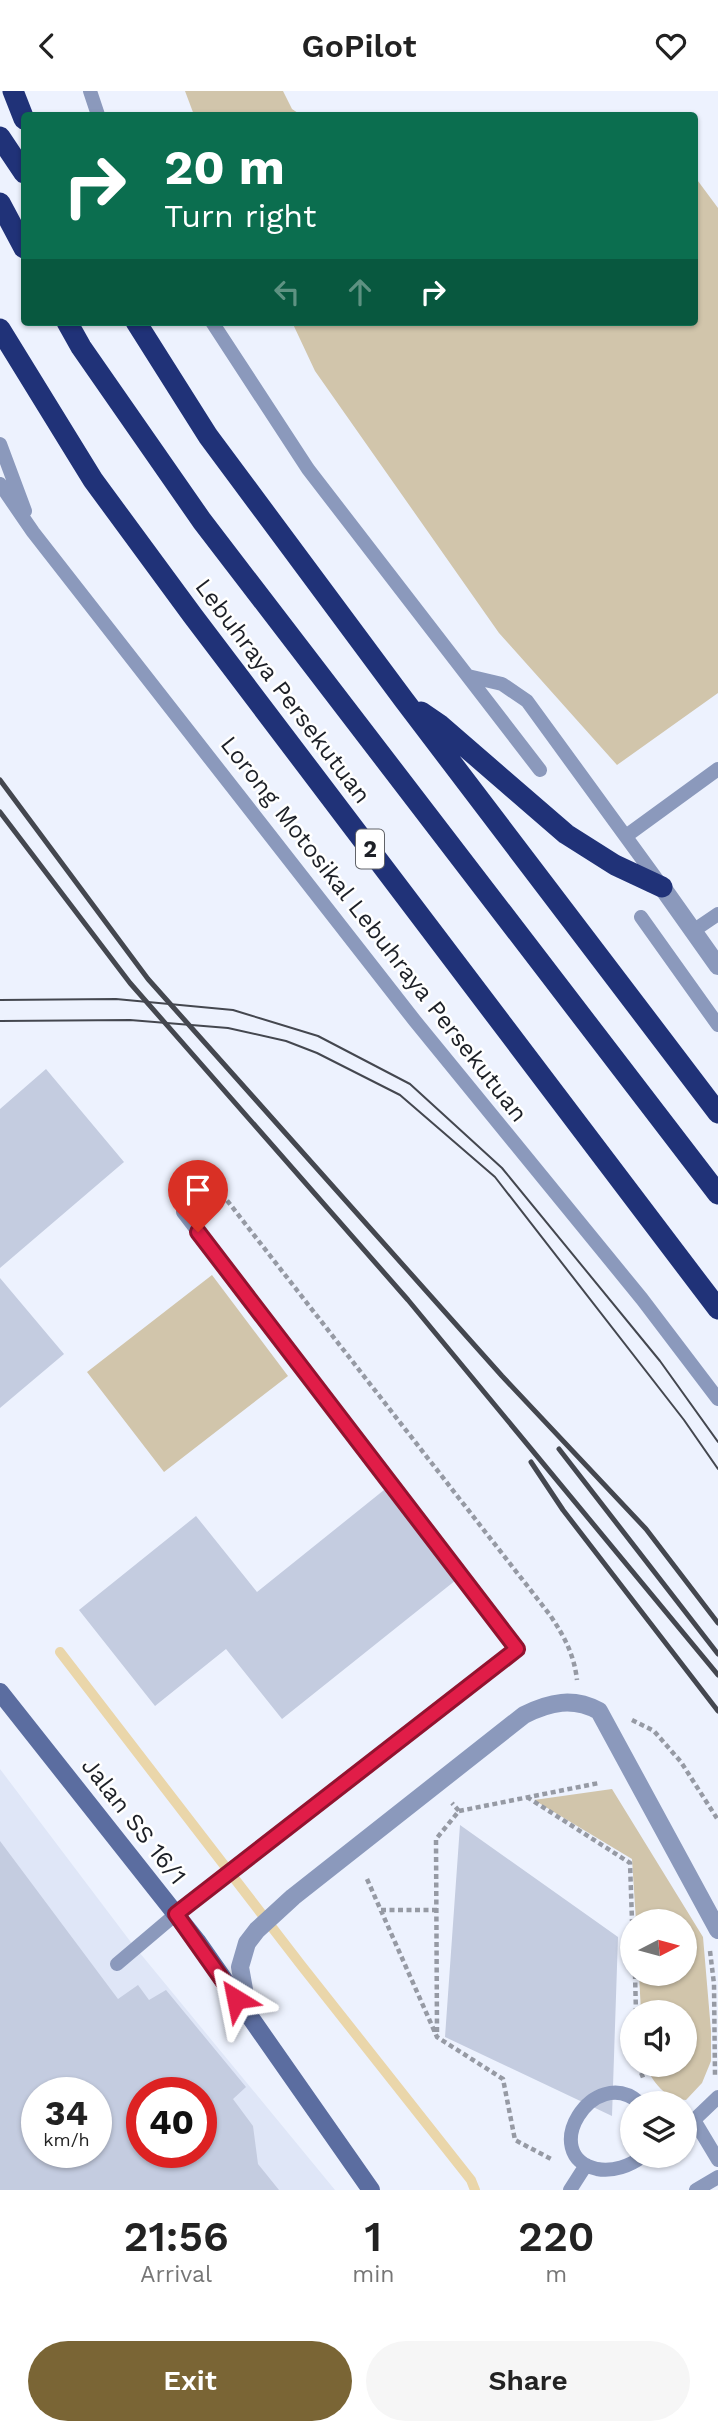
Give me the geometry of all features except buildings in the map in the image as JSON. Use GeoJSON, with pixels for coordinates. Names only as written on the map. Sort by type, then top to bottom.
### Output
{"type":"FeatureCollection","features":[{"type":"Feature","properties":{"kind":"highway"},"geometry":{"type":"LineString","coordinates":[[13,91],[21,112]]}},
{"type":"Feature","properties":{"kind":"highway"},"geometry":{"type":"LineString","coordinates":[[0,137],[21,168]]}},
{"type":"Feature","properties":{"kind":"highway"},"geometry":{"type":"LineString","coordinates":[[0,203],[21,242]]}},
{"type":"Feature","properties":{"kind":"highway","name":"Lebuhraya Persekutuan"},"geometry":{"type":"LineString","coordinates":[[69,326],[202,521],[718,1194]]}},
{"type":"Feature","properties":{"kind":"highway"},"geometry":{"type":"LineString","coordinates":[[139,326],[208,436],[404,701],[718,1113]]}},
{"type":"Feature","properties":{"kind":"highway","name":"Lebuhraya Persekutuan"},"geometry":{"type":"LineString","coordinates":[[0,329],[93,480],[193,616],[718,1308]]}},
{"type":"Feature","properties":{"kind":"highway"},"geometry":{"type":"LineString","coordinates":[[404,701],[440,725],[566,834],[615,865],[662,887]]}},
{"type":"Feature","properties":{"kind":"street"},"geometry":{"type":"LineString","coordinates":[[662,887],[718,966]]}},
{"type":"Feature","properties":{"kind":"street","name":"Jalan SS 16/1"},"geometry":{"type":"LineString","coordinates":[[0,1692],[176,1914],[371,2190]]}},
{"type":"Feature","properties":{"kind":"street"},"geometry":{"type":"LineString","coordinates":[[250,2018],[240,1967],[247,1943],[257,1930],[293,1897],[434,1785],[524,1715],[546,1705],[576,1702],[587,1704],[598,1711],[718,1929]]}},
{"type":"Feature","properties":{"kind":"lane"},"geometry":{"type":"LineString","coordinates":[[90,91],[97,112]]}},
{"type":"Feature","properties":{"kind":"lane"},"geometry":{"type":"LineString","coordinates":[[215,326],[308,469],[540,770]]}},
{"type":"Feature","properties":{"kind":"lane"},"geometry":{"type":"LineString","coordinates":[[0,444],[33,532]]}},
{"type":"Feature","properties":{"kind":"lane","name":"Lorong Motosikal Lebuhraya Persekutuan"},"geometry":{"type":"LineString","coordinates":[[0,484],[33,532],[415,1021],[642,1299],[718,1399]]}},
{"type":"Feature","properties":{"kind":"lane"},"geometry":{"type":"LineString","coordinates":[[468,676],[502,684],[527,701],[662,887]]}},
{"type":"Feature","properties":{"kind":"lane"},"geometry":{"type":"LineString","coordinates":[[626,836],[718,769]]}},
{"type":"Feature","properties":{"kind":"lane"},"geometry":{"type":"LineString","coordinates":[[693,931],[718,914]]}},
{"type":"Feature","properties":{"kind":"lane"},"geometry":{"type":"LineString","coordinates":[[641,917],[718,1025]]}},
{"type":"Feature","properties":{"kind":"lane"},"geometry":{"type":"LineString","coordinates":[[117,1964],[176,1914],[517,1649],[183,1212]]}},
{"type":"Feature","properties":{"kind":"lane"},"geometry":{"type":"LineString","coordinates":[[620,2094],[614,2093],[594,2101],[578,2114],[573,2122],[570,2139],[575,2154],[586,2165],[602,2169],[620,2167]]}},
{"type":"Feature","properties":{"kind":"lane"},"geometry":{"type":"LineString","coordinates":[[697,2115],[718,2098]]}},
{"type":"Feature","properties":{"kind":"lane"},"geometry":{"type":"LineString","coordinates":[[697,2132],[718,2161]]}},
{"type":"Feature","properties":{"kind":"lane"},"geometry":{"type":"LineString","coordinates":[[569,2190],[586,2165]]}},
{"type":"Feature","properties":{"kind":"lane"},"geometry":{"type":"LineString","coordinates":[[696,2190],[718,2178]]}},
{"type":"Feature","properties":{"kind":"path"},"geometry":{"type":"LineString","coordinates":[[201,1167],[550,1615],[568,1642],[575,1663],[576,1702]]}},
{"type":"Feature","properties":{"kind":"path"},"geometry":{"type":"LineString","coordinates":[[437,2036],[436,1839],[459,1811],[600,1783]]}},
{"type":"Feature","properties":{"kind":"path"},"geometry":{"type":"LineString","coordinates":[[434,1785],[459,1811]]}},
{"type":"Feature","properties":{"kind":"path"},"geometry":{"type":"LineString","coordinates":[[527,1797],[630,1863],[632,1909]]}},
{"type":"Feature","properties":{"kind":"path"},"geometry":{"type":"LineString","coordinates":[[366,1879],[437,2036],[503,2079],[515,2140],[555,2161]]}},
{"type":"Feature","properties":{"kind":"path"},"geometry":{"type":"LineString","coordinates":[[381,1910],[437,1910]]}},
{"type":"Feature","properties":{"kind":"path"},"geometry":{"type":"LineString","coordinates":[[714,2081],[716,2051],[710,1948],[718,1929]]}},
{"type":"Feature","properties":{"kind":"shaded area"},"geometry":{"type":"Polygon","coordinates":[[[185,91],[283,91],[292,109],[296,112],[193,112],[185,91]]]}},
{"type":"Feature","properties":{"kind":"shaded area"},"geometry":{"type":"Polygon","coordinates":[[[698,181],[718,208],[718,693],[617,765],[499,633],[315,371],[294,326],[698,326],[698,181]]]}},
{"type":"Feature","properties":{"kind":"shaded area"},"geometry":{"type":"Polygon","coordinates":[[[212,1275],[288,1376],[164,1472],[87,1372],[212,1275]]]}},
{"type":"Feature","properties":{"kind":"shaded area"},"geometry":{"type":"Polygon","coordinates":[[[0,1769],[130,1941],[335,2190],[0,2190],[0,1769]]]}},
{"type":"Feature","properties":{"kind":"shaded area"},"geometry":{"type":"Polygon","coordinates":[[[612,1789],[686,1909],[635,1909],[632,1859],[534,1800],[612,1789]]]}},
{"type":"Feature","properties":{"kind":"shaded area"},"geometry":{"type":"Polygon","coordinates":[[[697,1927],[703,1937],[711,2061],[702,2083],[694,2091],[664,2091],[652,2077],[697,2077],[697,2000],[640,2000],[640,1986],[697,1986],[697,1927]]]}},
{"type":"Feature","properties":{"kind":"waterway"},"geometry":{"type":"LineString","coordinates":[[60,1652],[471,2180],[475,2190]]}},
{"type":"Feature","properties":{"kind":"tram line"},"geometry":{"type":"LineString","coordinates":[[0,1000],[116,999],[233,1010],[318,1036],[410,1084],[502,1168],[660,1361],[718,1442]]}},
{"type":"Feature","properties":{"kind":"tram line"},"geometry":{"type":"LineString","coordinates":[[0,1021],[130,1020],[228,1028],[286,1041],[317,1053],[400,1095],[495,1177],[684,1420],[718,1469]]}},
{"type":"Feature","properties":{"kind":"railway"},"geometry":{"type":"LineString","coordinates":[[0,780],[148,979],[502,1376],[646,1529],[718,1623]]}},
{"type":"Feature","properties":{"kind":"railway"},"geometry":{"type":"LineString","coordinates":[[0,812],[130,983],[408,1300],[718,1675]]}},
{"type":"Feature","properties":{"kind":"railway"},"geometry":{"type":"LineString","coordinates":[[559,1449],[718,1654]]}},
{"type":"Feature","properties":{"kind":"railway"},"geometry":{"type":"LineString","coordinates":[[531,1462],[563,1510],[718,1711]]}},
{"type":"Feature","properties":{"kind":"route"},"geometry":{"type":"LineString","coordinates":[[198,1232],[517,1649],[176,1914],[236,1999]]}}]}
